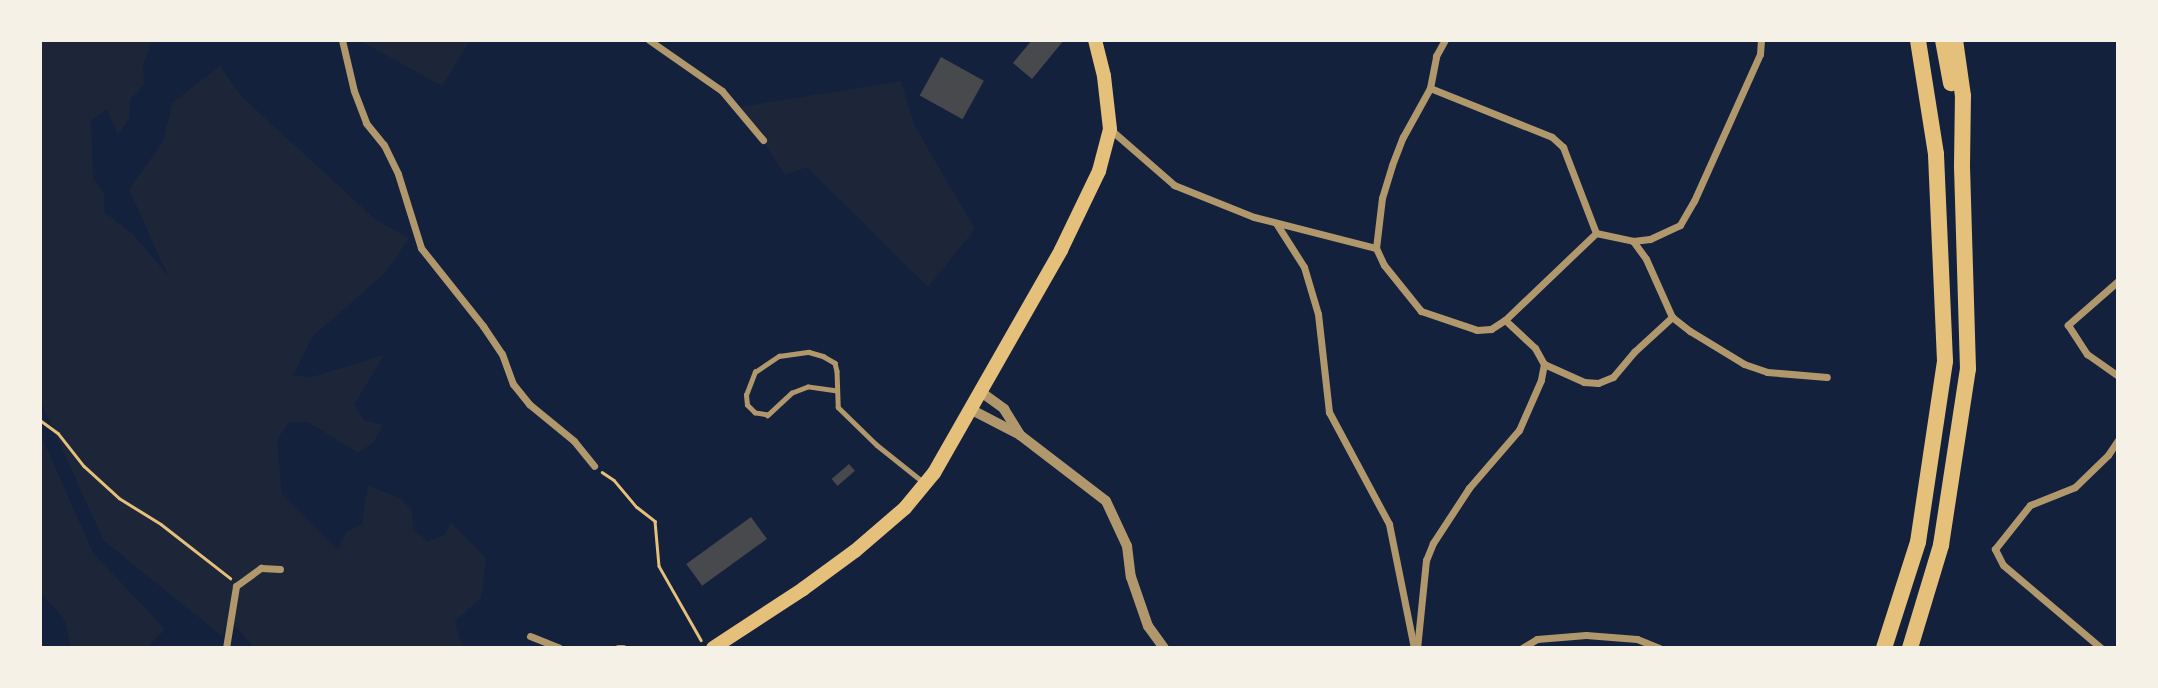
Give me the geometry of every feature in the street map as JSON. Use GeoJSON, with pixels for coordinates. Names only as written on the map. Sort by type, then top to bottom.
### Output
{"type":"FeatureCollection","features":[{"type":"Feature","properties":{"kind":"highway"},"geometry":{"type":"LineString","coordinates":[[1884,648],[1918,542],[1945,361],[1936,154],[1917,40]]}},
{"type":"Feature","properties":{"kind":"highway"},"geometry":{"type":"LineString","coordinates":[[1943,40],[1962,165]]}},
{"type":"Feature","properties":{"kind":"highway"},"geometry":{"type":"LineString","coordinates":[[1910,648],[1941,544],[1968,369],[1962,165],[1963,96],[1955,40]]}},
{"type":"Feature","properties":{"kind":"main road"},"geometry":{"type":"LineString","coordinates":[[708,645],[803,589],[855,551],[905,508],[925,484],[972,410],[1061,250],[1099,171],[1110,129],[1104,76],[1095,40]]}},
{"type":"Feature","properties":{"kind":"street"},"geometry":{"type":"LineString","coordinates":[[342,40],[354,91],[366,123],[384,145],[398,174],[421,247],[502,354],[513,384],[529,404],[574,441],[594,466]]}},
{"type":"Feature","properties":{"kind":"street"},"geometry":{"type":"LineString","coordinates":[[649,40],[722,91],[763,140]]}},
{"type":"Feature","properties":{"kind":"street"},"geometry":{"type":"LineString","coordinates":[[1446,40],[1436,56],[1430,88],[1403,137],[1382,198],[1376,248],[1384,265],[1421,311],[1477,330],[1491,329],[1505,320],[1596,233]]}},
{"type":"Feature","properties":{"kind":"street"},"geometry":{"type":"LineString","coordinates":[[1596,233],[1633,241],[1650,239],[1680,225],[1694,201],[1760,54],[1761,40]]}},
{"type":"Feature","properties":{"kind":"street"},"geometry":{"type":"LineString","coordinates":[[1430,88],[1552,137],[1563,147],[1596,233]]}},
{"type":"Feature","properties":{"kind":"street"},"geometry":{"type":"LineString","coordinates":[[1110,129],[1174,185],[1254,217],[1376,248]]}},
{"type":"Feature","properties":{"kind":"street"},"geometry":{"type":"LineString","coordinates":[[1275,222],[1304,267],[1318,314],[1329,412],[1389,524],[1416,648]]}},
{"type":"Feature","properties":{"kind":"street"},"geometry":{"type":"LineString","coordinates":[[1633,241],[1646,259],[1672,317],[1744,364],[1767,372],[1827,377]]}},
{"type":"Feature","properties":{"kind":"street"},"geometry":{"type":"LineString","coordinates":[[2118,281],[2068,325],[2087,354],[2118,376]]}},
{"type":"Feature","properties":{"kind":"street"},"geometry":{"type":"LineString","coordinates":[[1505,320],[1535,348],[1544,364],[1584,382],[1598,383],[1614,377],[1634,352],[1672,317]]}},
{"type":"Feature","properties":{"kind":"street"},"geometry":{"type":"LineString","coordinates":[[1416,648],[1423,582],[1433,543],[1469,488],[1519,430],[1541,380],[1544,364]]}},
{"type":"Feature","properties":{"kind":"street"},"geometry":{"type":"LineString","coordinates":[[981,392],[1004,409],[1020,435]]}},
{"type":"Feature","properties":{"kind":"street"},"geometry":{"type":"LineString","coordinates":[[972,410],[1020,435],[1106,501],[1127,546],[1132,577],[1148,626],[1164,648]]}},
{"type":"Feature","properties":{"kind":"street"},"geometry":{"type":"LineString","coordinates":[[2101,648],[2003,565],[1995,549],[2030,505],[2075,488],[2108,455],[2118,440]]}},
{"type":"Feature","properties":{"kind":"street"},"geometry":{"type":"LineString","coordinates":[[226,646],[236,586],[261,568],[280,569]]}},
{"type":"Feature","properties":{"kind":"street"},"geometry":{"type":"LineString","coordinates":[[1522,648],[1537,639],[1586,635],[1637,639],[1659,648]]}},
{"type":"Feature","properties":{"kind":"street"},"geometry":{"type":"LineString","coordinates":[[530,636],[559,648]]}},
{"type":"Feature","properties":{"kind":"lane"},"geometry":{"type":"LineString","coordinates":[[837,391],[808,387],[792,393],[768,415],[755,413],[747,405],[746,395],[755,372],[779,356],[809,352],[835,363],[837,391],[838,407],[902,467],[925,484]]}},
{"type":"Feature","properties":{"kind":"path"},"geometry":{"type":"LineString","coordinates":[[40,420],[58,433],[84,466],[119,498],[137,507],[208,559],[236,586]]}},
{"type":"Feature","properties":{"kind":"path"},"geometry":{"type":"LineString","coordinates":[[594,466],[614,480],[637,507],[656,521],[659,566],[708,645]]}},
{"type":"Feature","properties":{"kind":"shaded area"},"geometry":{"type":"Polygon","coordinates":[[[40,40],[152,40],[143,66],[144,85],[130,99],[129,119],[118,135],[107,109],[91,121],[93,177],[104,193],[104,212],[133,234],[168,276],[129,189],[163,142],[172,103],[220,66],[241,96],[376,220],[409,238],[385,273],[312,337],[293,375],[312,377],[384,355],[354,405],[364,420],[383,425],[374,442],[358,453],[308,422],[289,423],[277,439],[282,494],[338,550],[346,532],[362,524],[368,486],[398,497],[412,511],[413,529],[428,542],[446,534],[450,522],[486,558],[481,598],[455,621],[459,639],[466,648],[254,648],[230,619],[222,636],[104,541],[40,400],[40,40]]]}},
{"type":"Feature","properties":{"kind":"shaded area"},"geometry":{"type":"Polygon","coordinates":[[[359,40],[470,40],[442,86],[359,40]]]}},
{"type":"Feature","properties":{"kind":"shaded area"},"geometry":{"type":"Polygon","coordinates":[[[901,81],[914,125],[975,229],[928,287],[807,167],[785,175],[741,107],[901,81]]]}},
{"type":"Feature","properties":{"kind":"shaded area"},"geometry":{"type":"Polygon","coordinates":[[[40,433],[93,553],[165,629],[147,648],[71,648],[65,620],[40,592],[40,433]]]}},
{"type":"Feature","properties":{"kind":"building"},"geometry":{"type":"Polygon","coordinates":[[[1032,40],[1064,40],[1032,79],[1013,63],[1032,40]]]}},
{"type":"Feature","properties":{"kind":"building"},"geometry":{"type":"Polygon","coordinates":[[[941,57],[984,81],[963,119],[920,95],[941,57]]]}},
{"type":"Feature","properties":{"kind":"building"},"geometry":{"type":"Polygon","coordinates":[[[849,464],[855,471],[838,486],[832,479],[849,464]]]}},
{"type":"Feature","properties":{"kind":"building"},"geometry":{"type":"Polygon","coordinates":[[[751,517],[767,539],[702,586],[686,564],[751,517]]]}}]}
